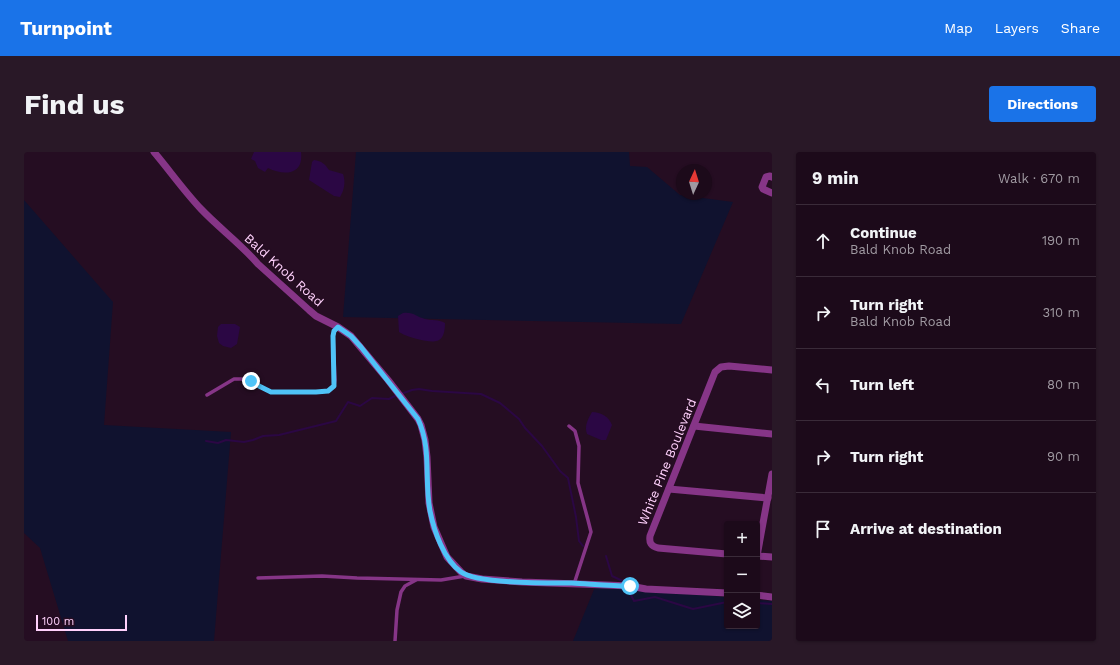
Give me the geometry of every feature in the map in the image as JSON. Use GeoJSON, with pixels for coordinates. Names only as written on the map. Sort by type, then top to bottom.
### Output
{"type":"FeatureCollection","features":[{"type":"Feature","properties":{"kind":"street","name":"Bald Knob Road"},"geometry":{"type":"LineString","coordinates":[[154,152],[202,210],[258,264],[316,316],[338,327],[351,336],[418,419],[425,440],[427,456],[427,487],[436,535],[447,556],[456,568],[466,576]]}},
{"type":"Feature","properties":{"kind":"street"},"geometry":{"type":"LineString","coordinates":[[772,176],[766,178],[762,186],[763,189],[772,193]]}},
{"type":"Feature","properties":{"kind":"street","name":"White Pine Boulevard"},"geometry":{"type":"LineString","coordinates":[[724,554],[658,548],[651,544],[650,536],[718,369],[729,366],[772,370]]}},
{"type":"Feature","properties":{"kind":"street"},"geometry":{"type":"LineString","coordinates":[[694,426],[772,434]]}},
{"type":"Feature","properties":{"kind":"street"},"geometry":{"type":"LineString","coordinates":[[760,540],[772,474]]}},
{"type":"Feature","properties":{"kind":"street"},"geometry":{"type":"LineString","coordinates":[[669,489],[768,498]]}},
{"type":"Feature","properties":{"kind":"street"},"geometry":{"type":"LineString","coordinates":[[760,556],[772,557]]}},
{"type":"Feature","properties":{"kind":"street"},"geometry":{"type":"LineString","coordinates":[[466,576],[482,579],[522,582],[724,593]]}},
{"type":"Feature","properties":{"kind":"street"},"geometry":{"type":"LineString","coordinates":[[760,596],[772,597]]}},
{"type":"Feature","properties":{"kind":"lane"},"geometry":{"type":"LineString","coordinates":[[207,395],[234,379],[251,381],[271,392],[328,391],[334,386],[333,336],[334,331],[338,327]]}},
{"type":"Feature","properties":{"kind":"lane"},"geometry":{"type":"LineString","coordinates":[[569,426],[575,431],[579,446],[578,483],[591,532],[574,584]]}},
{"type":"Feature","properties":{"kind":"lane"},"geometry":{"type":"LineString","coordinates":[[258,578],[322,576],[442,580],[466,576]]}},
{"type":"Feature","properties":{"kind":"lane"},"geometry":{"type":"LineString","coordinates":[[395,641],[397,610],[401,592],[406,586],[417,580]]}},
{"type":"Feature","properties":{"kind":"shaded area"},"geometry":{"type":"Polygon","coordinates":[[[254,152],[301,152],[301,160],[296,169],[292,172],[286,173],[274,171],[268,168],[265,172],[258,168],[255,161],[251,159],[254,152]]]}},
{"type":"Feature","properties":{"kind":"shaded area"},"geometry":{"type":"Polygon","coordinates":[[[356,152],[629,152],[630,166],[647,167],[676,192],[676,200],[712,199],[733,202],[681,324],[343,317],[356,152]]]}},
{"type":"Feature","properties":{"kind":"shaded area"},"geometry":{"type":"Polygon","coordinates":[[[314,160],[323,163],[329,170],[343,174],[344,186],[340,197],[334,196],[309,180],[312,162],[314,160]]]}},
{"type":"Feature","properties":{"kind":"shaded area"},"geometry":{"type":"Polygon","coordinates":[[[24,200],[113,302],[104,425],[231,432],[214,641],[68,641],[40,548],[24,533],[24,200]]]}},
{"type":"Feature","properties":{"kind":"shaded area"},"geometry":{"type":"Polygon","coordinates":[[[403,313],[410,313],[425,319],[445,323],[441,339],[437,341],[429,341],[417,339],[399,332],[398,316],[403,313]]]}},
{"type":"Feature","properties":{"kind":"shaded area"},"geometry":{"type":"Polygon","coordinates":[[[221,324],[235,324],[240,327],[237,344],[231,348],[223,346],[219,343],[217,336],[218,327],[221,324]]]}},
{"type":"Feature","properties":{"kind":"shaded area"},"geometry":{"type":"Polygon","coordinates":[[[592,412],[604,416],[611,422],[612,425],[606,440],[601,440],[587,434],[586,425],[592,412]]]}},
{"type":"Feature","properties":{"kind":"shaded area"},"geometry":{"type":"Polygon","coordinates":[[[595,587],[724,597],[724,629],[760,629],[760,600],[772,601],[772,641],[573,641],[595,587]]]}},
{"type":"Feature","properties":{"kind":"waterway"},"geometry":{"type":"LineString","coordinates":[[401,394],[419,389],[481,394],[500,403],[519,419],[525,428],[542,446],[560,471],[568,478],[579,541],[583,546]]}},
{"type":"Feature","properties":{"kind":"waterway"},"geometry":{"type":"LineString","coordinates":[[206,441],[218,443],[226,440],[244,442],[263,436],[279,435],[336,421],[348,402],[360,406],[372,398],[389,399],[395,396]]}},
{"type":"Feature","properties":{"kind":"waterway"},"geometry":{"type":"LineString","coordinates":[[606,556],[612,576],[627,583]]}},
{"type":"Feature","properties":{"kind":"waterway"},"geometry":{"type":"LineString","coordinates":[[629,591],[634,601],[655,597],[693,609],[724,603]]}},
{"type":"Feature","properties":{"kind":"waterway"},"geometry":{"type":"LineString","coordinates":[[760,603],[772,604]]}},
{"type":"Feature","properties":{"kind":"route"},"geometry":{"type":"LineString","coordinates":[[251,381],[271,392],[328,391],[334,386],[335,380],[333,336],[334,331],[338,327],[351,336],[361,347],[414,412],[421,425],[427,456],[427,487],[430,511],[436,535],[447,556],[456,568],[466,576],[482,579],[630,586]]}}]}
